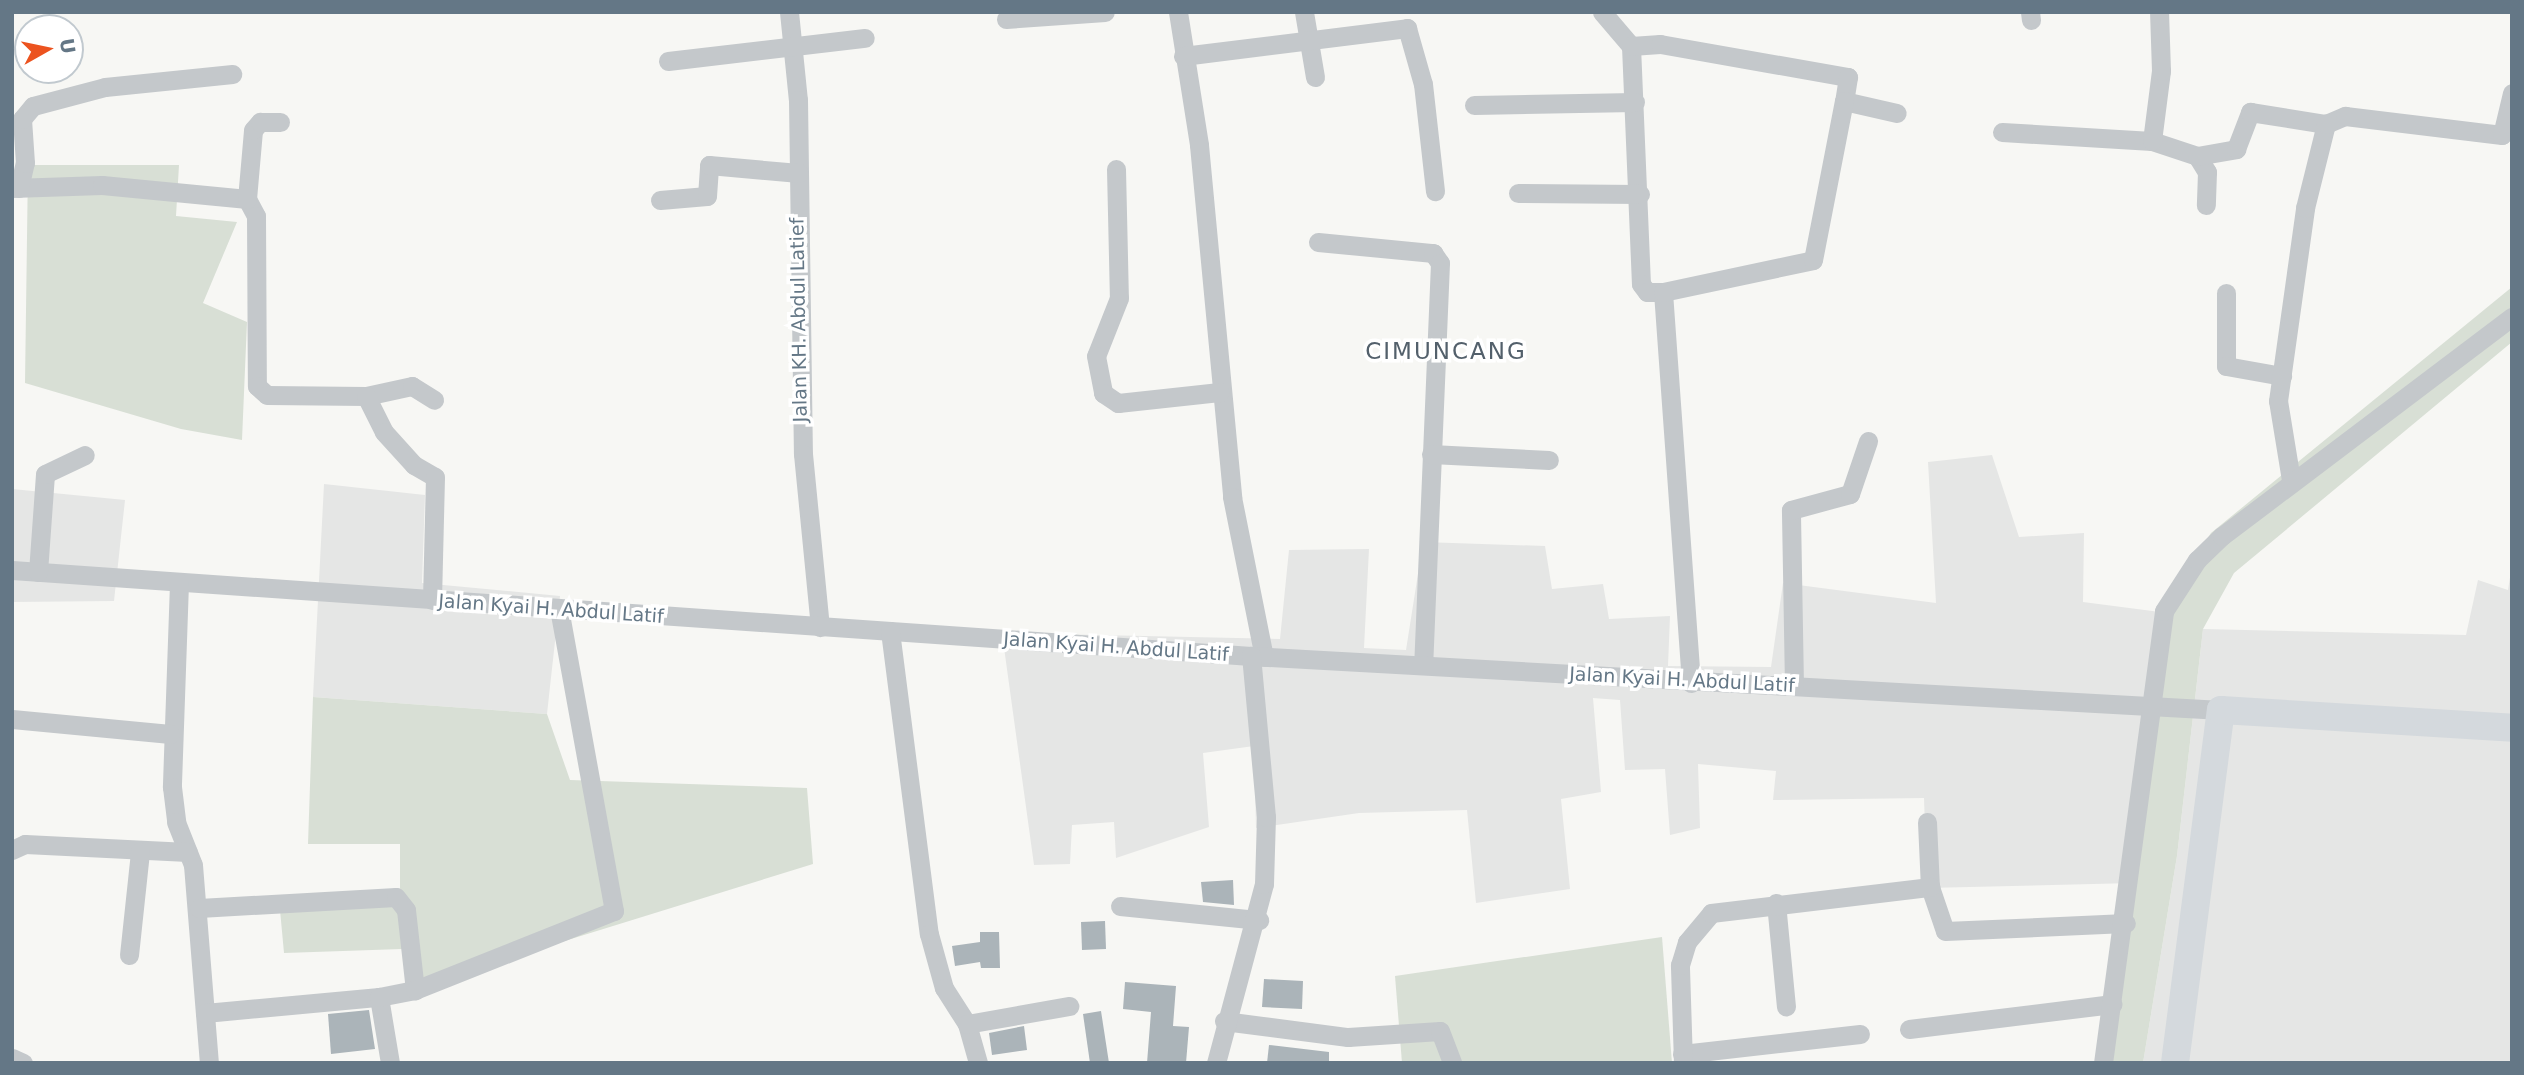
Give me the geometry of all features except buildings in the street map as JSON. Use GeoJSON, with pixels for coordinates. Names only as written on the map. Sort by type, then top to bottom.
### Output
{"type":"FeatureCollection","features":[{"type":"Feature","properties":{"kind":"street","name":"Jalan KH. Abdul Latief"},"geometry":{"type":"LineString","coordinates":[[789,12],[796,49],[803,454],[820,627]]}},
{"type":"Feature","properties":{"kind":"street"},"geometry":{"type":"LineString","coordinates":[[1006,19],[1105,12]]}},
{"type":"Feature","properties":{"kind":"street"},"geometry":{"type":"LineString","coordinates":[[1178,12],[1199,145],[1219,392],[1231,497],[1257,657],[1266,817],[1259,920],[1224,1021],[1216,1063]]}},
{"type":"Feature","properties":{"kind":"street"},"geometry":{"type":"LineString","coordinates":[[1304,12],[1315,77]]}},
{"type":"Feature","properties":{"kind":"street"},"geometry":{"type":"LineString","coordinates":[[1602,12],[1631,46],[1640,194],[1641,284],[1647,292],[1663,292],[1813,260],[1848,77],[1660,44],[1631,46]]}},
{"type":"Feature","properties":{"kind":"street"},"geometry":{"type":"LineString","coordinates":[[2152,141],[2161,71],[2159,12]]}},
{"type":"Feature","properties":{"kind":"street"},"geometry":{"type":"LineString","coordinates":[[1183,56],[1401,27],[1413,34],[1435,191]]}},
{"type":"Feature","properties":{"kind":"street"},"geometry":{"type":"LineString","coordinates":[[668,61],[796,49],[865,38]]}},
{"type":"Feature","properties":{"kind":"street"},"geometry":{"type":"LineString","coordinates":[[232,74],[105,87],[33,106],[22,119],[25,163],[15,188],[102,185],[247,198],[256,205],[257,386],[267,395],[366,396],[412,386],[435,400]]}},
{"type":"Feature","properties":{"kind":"street"},"geometry":{"type":"LineString","coordinates":[[2001,132],[2152,141],[2197,156],[2236,149],[2250,112],[2326,124],[2345,116],[2389,119],[2495,136],[2505,131],[2512,93]]}},
{"type":"Feature","properties":{"kind":"street"},"geometry":{"type":"LineString","coordinates":[[1844,101],[1897,113]]}},
{"type":"Feature","properties":{"kind":"street"},"geometry":{"type":"LineString","coordinates":[[1474,105],[1635,102]]}},
{"type":"Feature","properties":{"kind":"street"},"geometry":{"type":"LineString","coordinates":[[247,198],[253,130],[260,122],[280,122]]}},
{"type":"Feature","properties":{"kind":"street"},"geometry":{"type":"LineString","coordinates":[[2291,480],[2280,426],[2282,376],[2305,208],[2326,124]]}},
{"type":"Feature","properties":{"kind":"street"},"geometry":{"type":"LineString","coordinates":[[2197,156],[2207,172],[2206,205]]}},
{"type":"Feature","properties":{"kind":"street"},"geometry":{"type":"LineString","coordinates":[[660,200],[707,196],[709,165],[799,173]]}},
{"type":"Feature","properties":{"kind":"street"},"geometry":{"type":"LineString","coordinates":[[1116,169],[1119,298],[1096,356],[1103,393],[1118,403],[1219,392]]}},
{"type":"Feature","properties":{"kind":"street"},"geometry":{"type":"LineString","coordinates":[[1518,193],[1640,194]]}},
{"type":"Feature","properties":{"kind":"street"},"geometry":{"type":"LineString","coordinates":[[1318,242],[1437,256],[1423,663]]}},
{"type":"Feature","properties":{"kind":"street"},"geometry":{"type":"LineString","coordinates":[[1663,292],[1691,683]]}},
{"type":"Feature","properties":{"kind":"street"},"geometry":{"type":"LineString","coordinates":[[2226,292],[2226,366],[2282,376]]}},
{"type":"Feature","properties":{"kind":"street"},"geometry":{"type":"LineString","coordinates":[[2103,1063],[2126,923],[2164,611],[2197,560],[2291,480],[2512,317]]}},
{"type":"Feature","properties":{"kind":"street"},"geometry":{"type":"LineString","coordinates":[[366,396],[384,432],[414,465],[435,477],[432,600]]}},
{"type":"Feature","properties":{"kind":"street"},"geometry":{"type":"LineString","coordinates":[[1794,686],[1791,510],[1850,494],[1868,441]]}},
{"type":"Feature","properties":{"kind":"street"},"geometry":{"type":"LineString","coordinates":[[1431,454],[1549,460]]}},
{"type":"Feature","properties":{"kind":"street"},"geometry":{"type":"LineString","coordinates":[[38,572],[46,474],[85,455]]}},
{"type":"Feature","properties":{"kind":"street","name":"Jalan Kyai H. Abdul Latif"},"geometry":{"type":"LineString","coordinates":[[12,570],[1257,657],[1423,663],[1691,683],[1794,686],[2221,710]]}},
{"type":"Feature","properties":{"kind":"street"},"geometry":{"type":"LineString","coordinates":[[179,583],[170,734],[176,822],[188,852],[199,908],[209,1063]]}},
{"type":"Feature","properties":{"kind":"street"},"geometry":{"type":"LineString","coordinates":[[205,1013],[379,998],[415,990],[614,911],[559,609]]}},
{"type":"Feature","properties":{"kind":"street"},"geometry":{"type":"LineString","coordinates":[[890,631],[929,934],[944,988],[967,1024],[978,1063]]}},
{"type":"Feature","properties":{"kind":"street"},"geometry":{"type":"LineString","coordinates":[[2175,1063],[2221,710],[2512,728]]}},
{"type":"Feature","properties":{"kind":"street"},"geometry":{"type":"LineString","coordinates":[[12,719],[170,734]]}},
{"type":"Feature","properties":{"kind":"street"},"geometry":{"type":"LineString","coordinates":[[1927,822],[1930,887],[1945,931],[2126,923]]}},
{"type":"Feature","properties":{"kind":"street"},"geometry":{"type":"LineString","coordinates":[[12,850],[25,844],[140,852],[188,852]]}},
{"type":"Feature","properties":{"kind":"street"},"geometry":{"type":"LineString","coordinates":[[129,955],[140,852]]}},
{"type":"Feature","properties":{"kind":"street"},"geometry":{"type":"LineString","coordinates":[[1860,1034],[1682,1058],[1680,965],[1687,942],[1711,913],[1776,903],[1930,887]]}},
{"type":"Feature","properties":{"kind":"street"},"geometry":{"type":"LineString","coordinates":[[199,908],[396,897],[405,910],[415,990]]}},
{"type":"Feature","properties":{"kind":"street"},"geometry":{"type":"LineString","coordinates":[[1776,903],[1786,1007]]}},
{"type":"Feature","properties":{"kind":"street"},"geometry":{"type":"LineString","coordinates":[[1120,906],[1259,920]]}},
{"type":"Feature","properties":{"kind":"street"},"geometry":{"type":"LineString","coordinates":[[379,998],[390,1063]]}},
{"type":"Feature","properties":{"kind":"street"},"geometry":{"type":"LineString","coordinates":[[1909,1029],[2112,1004]]}},
{"type":"Feature","properties":{"kind":"street"},"geometry":{"type":"LineString","coordinates":[[967,1024],[1069,1006]]}},
{"type":"Feature","properties":{"kind":"street"},"geometry":{"type":"LineString","coordinates":[[1224,1021],[1348,1037],[1440,1031],[1452,1063]]}},
{"type":"Feature","properties":{"kind":"street"},"geometry":{"type":"LineString","coordinates":[[12,1058],[23,1063]]}},
{"type":"Feature","properties":{"kind":"shaded area"},"geometry":{"type":"Polygon","coordinates":[[[28,165],[179,165],[176,216],[237,222],[203,303],[247,322],[242,440],[181,429],[25,383],[28,165]]]}},
{"type":"Feature","properties":{"kind":"shaded area"},"geometry":{"type":"Polygon","coordinates":[[[2512,287],[2512,342],[2234,573],[2203,629],[2177,856],[2143,1063],[2104,1063],[2160,612],[2211,533],[2512,287]]]}},
{"type":"Feature","properties":{"kind":"shaded area"},"geometry":{"type":"Polygon","coordinates":[[[1992,455],[2019,537],[2084,533],[2083,602],[2160,612],[2134,883],[1927,888],[1924,798],[1773,800],[1776,771],[1698,764],[1700,828],[1670,835],[1665,769],[1625,770],[1620,700],[1593,698],[1601,792],[1561,799],[1570,889],[1476,903],[1467,810],[1359,813],[1256,828],[1254,746],[1203,753],[1209,827],[1116,858],[1114,822],[1072,825],[1070,864],[1034,865],[1002,633],[1280,639],[1289,550],[1369,549],[1364,648],[1406,650],[1423,542],[1545,546],[1552,589],[1603,584],[1609,619],[1670,616],[1668,666],[1771,667],[1783,583],[1936,603],[1928,462],[1992,455]]]}},
{"type":"Feature","properties":{"kind":"shaded area"},"geometry":{"type":"Polygon","coordinates":[[[324,484],[425,495],[422,583],[560,596],[547,714],[313,697],[324,484]]]}},
{"type":"Feature","properties":{"kind":"shaded area"},"geometry":{"type":"Polygon","coordinates":[[[12,489],[125,500],[114,601],[12,602],[12,489]]]}},
{"type":"Feature","properties":{"kind":"shaded area"},"geometry":{"type":"Polygon","coordinates":[[[2512,565],[2512,1063],[2143,1063],[2177,856],[2203,629],[2466,635],[2478,580],[2508,590],[2512,565]]]}},
{"type":"Feature","properties":{"kind":"shaded area"},"geometry":{"type":"Polygon","coordinates":[[[313,697],[547,714],[570,780],[807,788],[813,864],[416,987],[402,949],[284,953],[280,910],[400,898],[400,844],[308,844],[313,697]]]}},
{"type":"Feature","properties":{"kind":"shaded area"},"geometry":{"type":"Polygon","coordinates":[[[1662,937],[1672,1063],[1402,1063],[1395,976],[1662,937]]]}},
{"type":"Feature","properties":{"kind":"district","name":"CIMUNCANG"},"geometry":{"type":"Point","coordinates":[1446,351]}}]}
